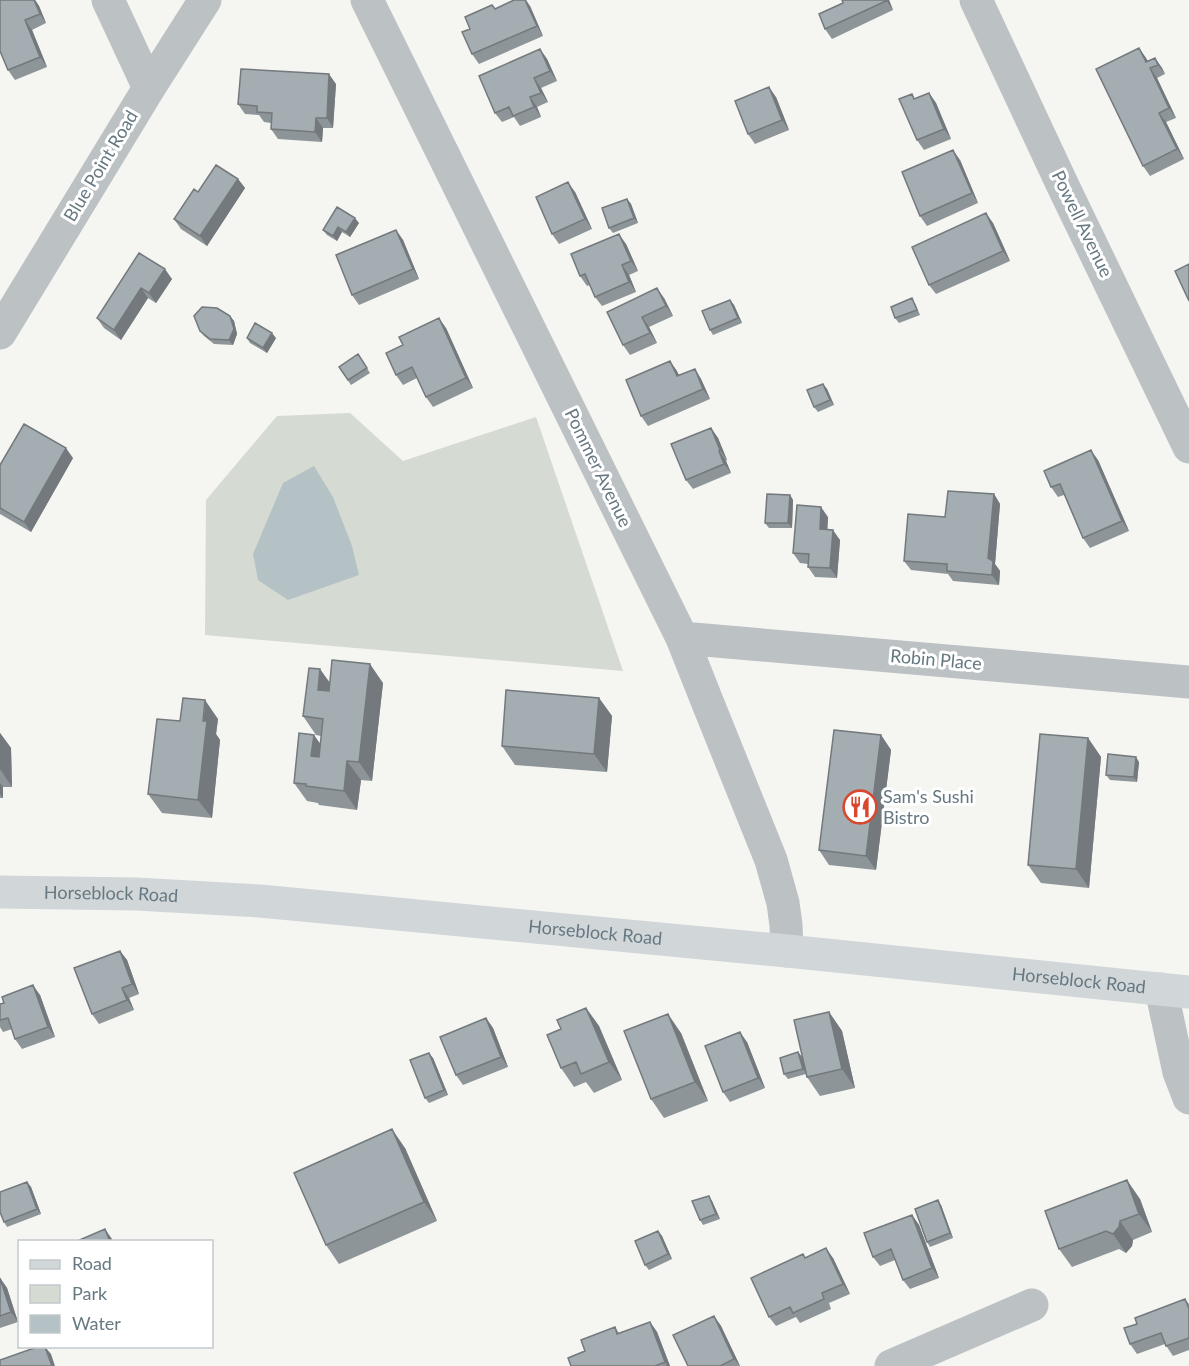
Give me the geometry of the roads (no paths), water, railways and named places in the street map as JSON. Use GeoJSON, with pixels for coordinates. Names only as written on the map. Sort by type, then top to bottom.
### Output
{"type":"FeatureCollection","features":[{"type":"Feature","properties":{"kind":"main road","name":"Horseblock Road"},"geometry":{"type":"LineString","coordinates":[[0,892],[136,894],[260,901],[787,951],[1175,991]]}},
{"type":"Feature","properties":{"kind":"street"},"geometry":{"type":"LineString","coordinates":[[108,0],[149,87]]}},
{"type":"Feature","properties":{"kind":"street","name":"Blue Point Road"},"geometry":{"type":"LineString","coordinates":[[0,333],[149,87],[205,0]]}},
{"type":"Feature","properties":{"kind":"street","name":"Pommer Avenue"},"geometry":{"type":"LineString","coordinates":[[367,0],[682,638],[771,860],[783,903],[787,951]]}},
{"type":"Feature","properties":{"kind":"street","name":"Powell Avenue"},"geometry":{"type":"LineString","coordinates":[[976,0],[1189,447]]}},
{"type":"Feature","properties":{"kind":"street","name":"Robin Place"},"geometry":{"type":"LineString","coordinates":[[682,638],[1189,682]]}},
{"type":"Feature","properties":{"kind":"street"},"geometry":{"type":"LineString","coordinates":[[1175,991],[1179,1072],[1189,1098]]}},
{"type":"Feature","properties":{"kind":"street"},"geometry":{"type":"LineString","coordinates":[[891,1366],[1032,1305]]}},
{"type":"Feature","properties":{"kind":"water"},"geometry":{"type":"Polygon","coordinates":[[[314,466],[333,497],[352,546],[359,575],[288,600],[258,580],[253,554],[283,483],[314,466]]]}},
{"type":"Feature","properties":{"kind":"place","name":"Sam's Sushi Bistro"},"geometry":{"type":"Point","coordinates":[860,807]}}]}
